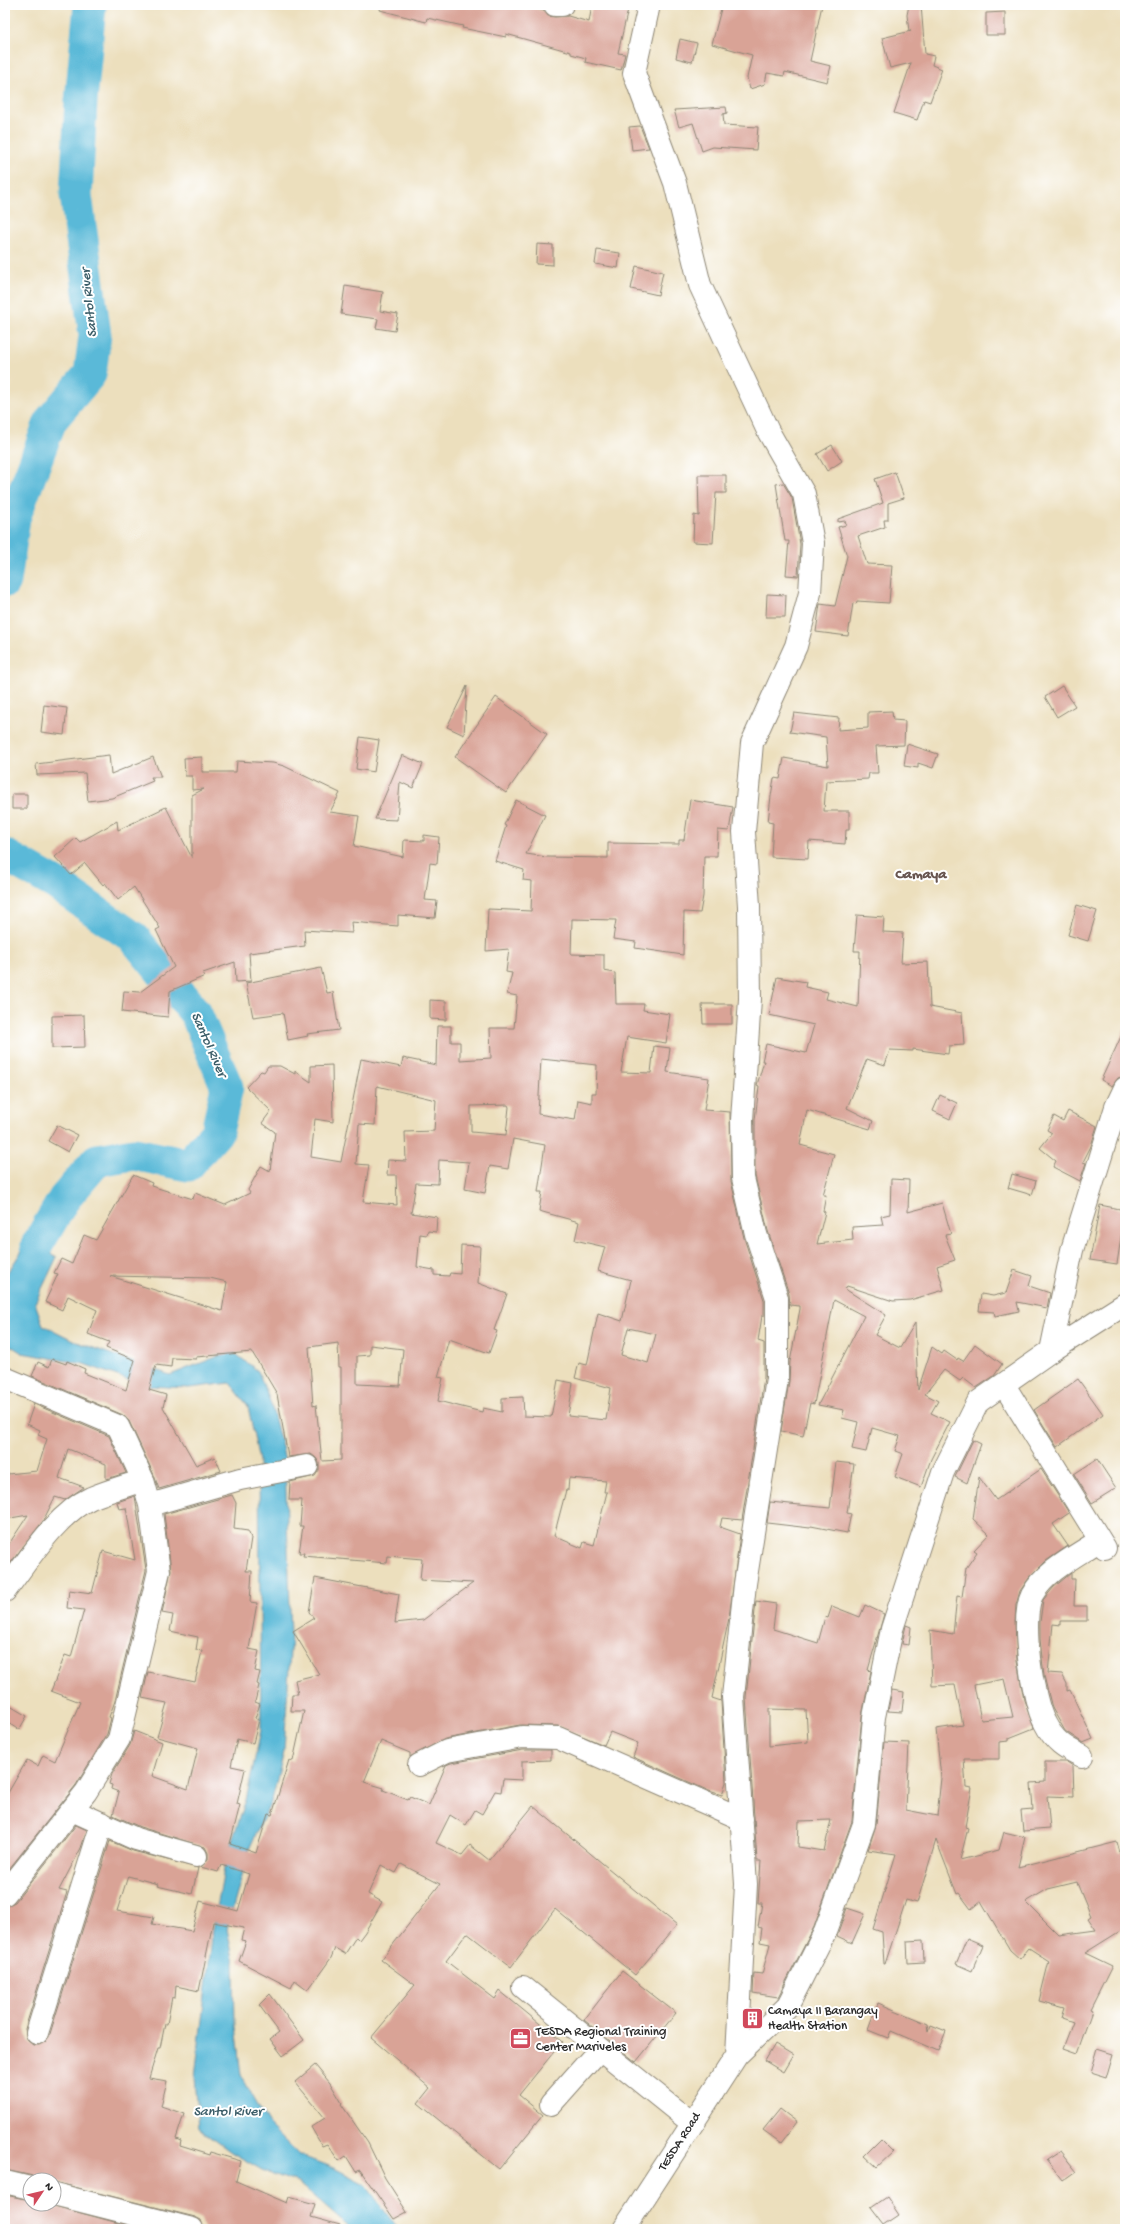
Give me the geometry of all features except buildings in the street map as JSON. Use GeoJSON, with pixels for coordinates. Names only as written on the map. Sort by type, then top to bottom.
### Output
{"type":"FeatureCollection","features":[{"type":"Feature","properties":{"kind":"street"},"geometry":{"type":"LineString","coordinates":[[555,5],[562,5]]}},
{"type":"Feature","properties":{"kind":"street"},"geometry":{"type":"LineString","coordinates":[[649,5],[634,73],[675,183],[700,284],[768,431],[804,494],[814,543],[810,593],[796,646],[752,743],[744,832],[749,906],[750,999],[742,1120],[744,1178],[756,1234],[777,1298],[777,1379],[745,1584],[733,1697],[746,1884],[737,2055]]}},
{"type":"Feature","properties":{"kind":"street"},"geometry":{"type":"LineString","coordinates":[[1052,1352],[1072,1250],[1116,1107],[1125,1088]]}},
{"type":"Feature","properties":{"kind":"street","name":"TESDA Road"},"geometry":{"type":"LineString","coordinates":[[624,2229],[737,2055],[787,2007],[825,1932],[864,1824],[874,1717],[892,1629],[943,1472],[978,1402],[1125,1304]]}},
{"type":"Feature","properties":{"kind":"street"},"geometry":{"type":"LineString","coordinates":[[5,1378],[118,1426],[143,1480],[150,1505],[159,1571],[119,1739],[86,1792],[5,1894]]}},
{"type":"Feature","properties":{"kind":"street"},"geometry":{"type":"LineString","coordinates":[[1004,1385],[1103,1544],[1046,1577],[1032,1596],[1028,1622],[1030,1671],[1035,1699],[1045,1724],[1062,1746],[1082,1756]]}},
{"type":"Feature","properties":{"kind":"street"},"geometry":{"type":"LineString","coordinates":[[150,1505],[240,1479],[300,1467]]}},
{"type":"Feature","properties":{"kind":"street"},"geometry":{"type":"LineString","coordinates":[[5,1591],[59,1522],[73,1509],[90,1498],[143,1480]]}},
{"type":"Feature","properties":{"kind":"street"},"geometry":{"type":"LineString","coordinates":[[419,1765],[447,1751],[522,1737],[558,1738],[742,1820]]}},
{"type":"Feature","properties":{"kind":"street"},"geometry":{"type":"LineString","coordinates":[[72,1810],[136,1838],[196,1856]]}},
{"type":"Feature","properties":{"kind":"street"},"geometry":{"type":"LineString","coordinates":[[37,2033],[102,1823]]}},
{"type":"Feature","properties":{"kind":"street"},"geometry":{"type":"LineString","coordinates":[[523,1987],[692,2123]]}},
{"type":"Feature","properties":{"kind":"street"},"geometry":{"type":"LineString","coordinates":[[551,2104],[600,2049]]}},
{"type":"Feature","properties":{"kind":"street"},"geometry":{"type":"LineString","coordinates":[[5,2182],[22,2186]]}},
{"type":"Feature","properties":{"kind":"street"},"geometry":{"type":"LineString","coordinates":[[62,2196],[192,2229]]}},
{"type":"Feature","properties":{"kind":"water","name":"Santol River"},"geometry":{"type":"Polygon","coordinates":[[[28,1241],[57,1257],[35,1303],[43,1325],[77,1342],[170,1375],[232,1351],[258,1371],[271,1404],[285,1462],[291,1635],[284,1751],[272,1800],[250,1847],[227,1929],[234,1963],[235,2027],[241,2075],[268,2124],[299,2155],[336,2169],[365,2184],[398,2229],[351,2229],[298,2183],[262,2170],[231,2152],[199,2128],[195,2076],[213,1930],[226,1858],[246,1800],[261,1730],[259,1461],[248,1406],[230,1383],[189,1388],[145,1386],[84,1364],[22,1353],[5,1342],[5,1277],[28,1241]]]}},
{"type":"Feature","properties":{"kind":"waterway","name":"Santol River"},"geometry":{"type":"LineString","coordinates":[[5,581],[14,518],[51,420],[90,374],[95,335],[76,195],[81,101],[90,5]]}},
{"type":"Feature","properties":{"kind":"waterway","name":"Santol River"},"geometry":{"type":"LineString","coordinates":[[5,855],[56,884],[134,938],[196,1014],[227,1087],[217,1132],[188,1165],[134,1154],[97,1160],[64,1199],[37,1245]]}},
{"type":"Feature","properties":{"kind":"place","name":"Camaya II Barangay Health Station"},"geometry":{"type":"Point","coordinates":[753,2018]}},
{"type":"Feature","properties":{"kind":"place","name":"TESDA Regional Training Center Mariveles"},"geometry":{"type":"Point","coordinates":[521,2039]}},
{"type":"Feature","properties":{"kind":"district","name":"Camaya"},"geometry":{"type":"Point","coordinates":[921,875]}}]}
